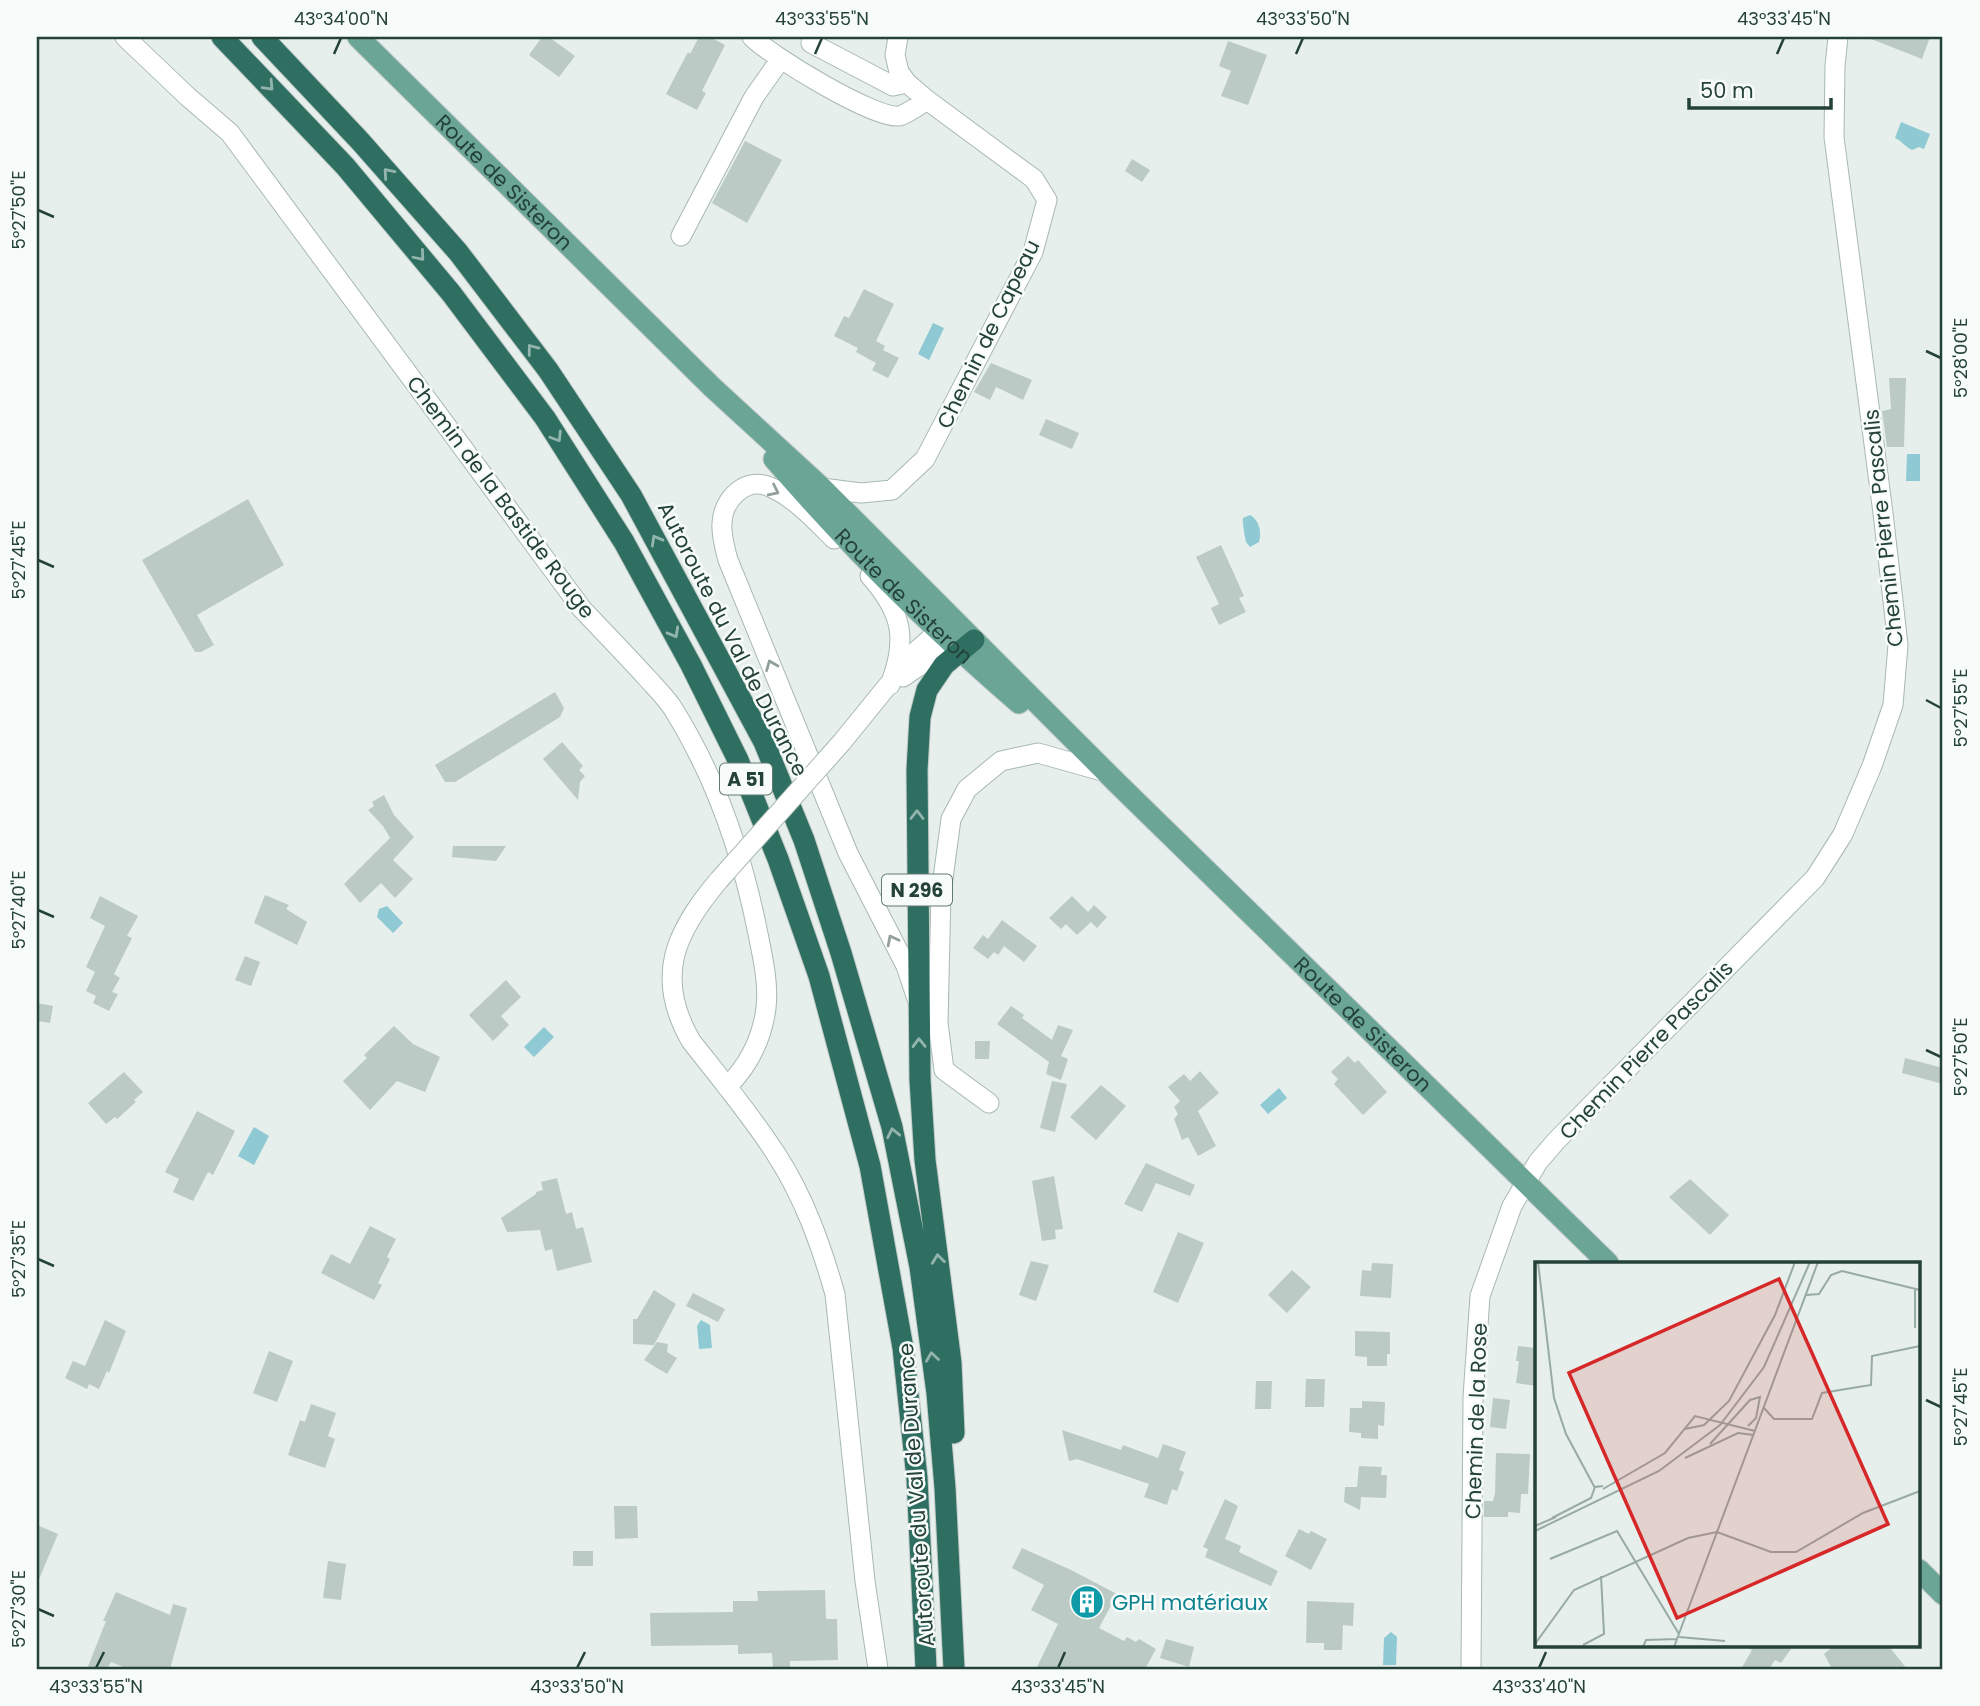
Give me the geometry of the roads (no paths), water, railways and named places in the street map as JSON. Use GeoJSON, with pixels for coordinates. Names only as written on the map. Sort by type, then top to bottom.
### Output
{"type":"FeatureCollection","features":[{"type":"Feature","properties":{"kind":"highway","name":"Autoroute du Val de Durance"},"geometry":{"type":"LineString","coordinates":[[222,37],[363,187],[452,293],[545,418],[624,541],[691,665],[738,760],[778,859],[819,976],[870,1166],[904,1361],[917,1478],[926,1669]]}},
{"type":"Feature","properties":{"kind":"highway","name":"Autoroute du Val de Durance"},"geometry":{"type":"LineString","coordinates":[[262,37],[360,141],[457,252],[548,370],[631,495],[764,742],[804,840],[841,953],[892,1127],[920,1267],[937,1393],[946,1501],[954,1669]]}},
{"type":"Feature","properties":{"kind":"highway","name":"N 296"},"geometry":{"type":"LineString","coordinates":[[954,1669],[957,1500],[951,1363],[925,1160],[918,1003],[917,769],[923,702],[957,636]]}},
{"type":"Feature","properties":{"kind":"main road","name":"Route de Sisteron"},"geometry":{"type":"LineString","coordinates":[[358,37],[712,387],[822,488],[1038,720],[1110,778],[1607,1262]]}},
{"type":"Feature","properties":{"kind":"main road","name":"Route de Sisteron"},"geometry":{"type":"LineString","coordinates":[[712,387],[812,503],[957,636]]}},
{"type":"Feature","properties":{"kind":"main road"},"geometry":{"type":"LineString","coordinates":[[1920,1571],[1943,1594]]}},
{"type":"Feature","properties":{"kind":"street","name":"Chemin de la Bastide Rouge"},"geometry":{"type":"LineString","coordinates":[[125,37],[230,133],[582,609],[671,705],[710,777],[731,827],[761,946],[766,985],[766,1007],[761,1030],[748,1062],[727,1087]]}},
{"type":"Feature","properties":{"kind":"street"},"geometry":{"type":"LineString","coordinates":[[752,37],[780,60],[880,114],[900,116],[927,100]]}},
{"type":"Feature","properties":{"kind":"street","name":"Chemin de Capeau"},"geometry":{"type":"LineString","coordinates":[[822,488],[861,493],[892,489],[925,459],[1032,253],[1047,200],[1034,179],[908,83],[899,72],[895,55],[898,37]]}},
{"type":"Feature","properties":{"kind":"street","name":"Chemin Pierre Pascalis"},"geometry":{"type":"LineString","coordinates":[[1524,1182],[1556,1141],[1815,878],[1843,834],[1872,766],[1893,705],[1898,645],[1835,137],[1835,66],[1838,37]]}},
{"type":"Feature","properties":{"kind":"street"},"geometry":{"type":"LineString","coordinates":[[811,43],[892,86],[908,83]]}},
{"type":"Feature","properties":{"kind":"street"},"geometry":{"type":"LineString","coordinates":[[681,236],[754,97],[780,60]]}},
{"type":"Feature","properties":{"kind":"street"},"geometry":{"type":"LineString","coordinates":[[890,685],[900,660],[901,637],[896,612],[886,594],[820,525],[785,496],[768,486],[753,484],[739,489],[726,503],[722,523],[729,561],[848,853],[906,966],[918,1003]]}},
{"type":"Feature","properties":{"kind":"street"},"geometry":{"type":"LineString","coordinates":[[878,1669],[865,1581],[835,1294],[825,1257],[808,1213],[776,1154],[683,1027],[672,996],[672,962],[692,914],[719,880],[890,685],[957,636]]}},
{"type":"Feature","properties":{"kind":"street"},"geometry":{"type":"LineString","coordinates":[[989,1103],[944,1070],[939,1023],[941,893],[951,819],[967,789],[1001,761],[1038,752],[1110,778]]}},
{"type":"Feature","properties":{"kind":"street","name":"Chemin de la Rose"},"geometry":{"type":"LineString","coordinates":[[1471,1669],[1473,1397],[1480,1296],[1512,1206],[1524,1182]]}},
{"type":"Feature","properties":{"kind":"water"},"geometry":{"type":"Polygon","coordinates":[[[1901,122],[1930,134],[1924,149],[1919,147],[1912,150],[1895,138],[1901,122]]]}},
{"type":"Feature","properties":{"kind":"water"},"geometry":{"type":"Polygon","coordinates":[[[933,323],[944,328],[929,360],[918,354],[933,323]]]}},
{"type":"Feature","properties":{"kind":"water"},"geometry":{"type":"Polygon","coordinates":[[[1907,454],[1920,454],[1920,481],[1906,481],[1907,454]]]}},
{"type":"Feature","properties":{"kind":"water"},"geometry":{"type":"Polygon","coordinates":[[[1250,515],[1258,523],[1260,534],[1259,542],[1250,547],[1246,542],[1243,518],[1250,515]]]}},
{"type":"Feature","properties":{"kind":"water"},"geometry":{"type":"Polygon","coordinates":[[[387,906],[403,923],[393,933],[377,917],[379,909],[387,906]]]}},
{"type":"Feature","properties":{"kind":"water"},"geometry":{"type":"Polygon","coordinates":[[[544,1027],[554,1037],[534,1057],[524,1047],[544,1027]]]}},
{"type":"Feature","properties":{"kind":"water"},"geometry":{"type":"Polygon","coordinates":[[[1279,1088],[1287,1098],[1268,1114],[1260,1105],[1279,1088]]]}},
{"type":"Feature","properties":{"kind":"water"},"geometry":{"type":"Polygon","coordinates":[[[254,1127],[269,1136],[254,1165],[238,1156],[254,1127]]]}},
{"type":"Feature","properties":{"kind":"water"},"geometry":{"type":"Polygon","coordinates":[[[701,1320],[710,1325],[712,1348],[699,1349],[697,1326],[701,1320]]]}},
{"type":"Feature","properties":{"kind":"water"},"geometry":{"type":"Polygon","coordinates":[[[1391,1632],[1397,1637],[1396,1665],[1383,1665],[1384,1638],[1391,1632]]]}},
{"type":"Feature","properties":{"kind":"place","name":"GPH matériaux"},"geometry":{"type":"Point","coordinates":[1087,1602]}}]}
